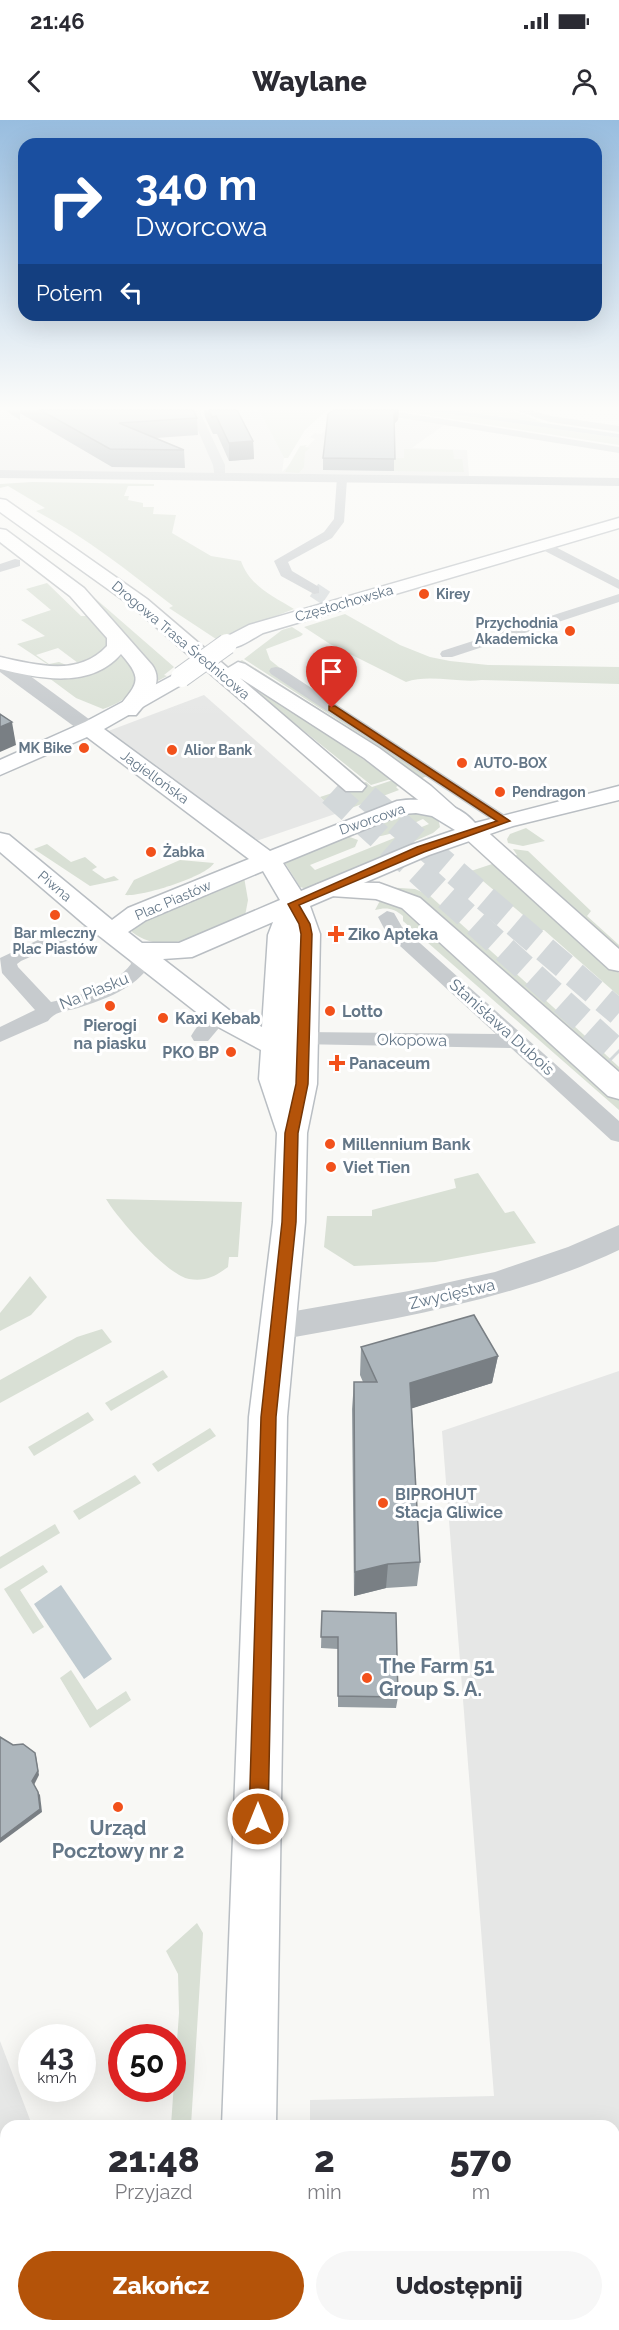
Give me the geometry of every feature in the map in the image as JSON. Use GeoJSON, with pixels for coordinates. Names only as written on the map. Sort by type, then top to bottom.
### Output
{"type":"FeatureCollection","features":[{"type":"Feature","properties":{"kind":"main road","name":"Drogowa Trasa Średnicowa"},"geometry":{"type":"LineString","coordinates":[[13,513],[97,570],[172,630],[354,786]]}},
{"type":"Feature","properties":{"kind":"main road","name":"Drogowa Trasa Średnicowa"},"geometry":{"type":"LineString","coordinates":[[0,518],[75,570],[124,608],[331,793]]}},
{"type":"Feature","properties":{"kind":"main road","name":"Częstochowska"},"geometry":{"type":"LineString","coordinates":[[0,768],[128,710],[181,677],[227,644],[326,597],[544,545],[619,523]]}},
{"type":"Feature","properties":{"kind":"main road"},"geometry":{"type":"LineString","coordinates":[[0,534],[77,592],[135,656],[148,676],[145,689],[128,710]]}},
{"type":"Feature","properties":{"kind":"main road"},"geometry":{"type":"LineString","coordinates":[[172,630],[306,708],[405,777],[447,811]]}},
{"type":"Feature","properties":{"kind":"main road"},"geometry":{"type":"LineString","coordinates":[[0,663],[37,671],[73,671],[105,660],[117,647],[117,638]]}},
{"type":"Feature","properties":{"kind":"main road","name":"Jagiellońska"},"geometry":{"type":"LineString","coordinates":[[90,729],[268,861],[282,879],[305,924],[307,934],[302,1084],[292,1133]]}},
{"type":"Feature","properties":{"kind":"main road"},"geometry":{"type":"LineString","coordinates":[[138,951],[183,951],[420,850],[505,821],[619,794]]}},
{"type":"Feature","properties":{"kind":"main road","name":"Dworcowa"},"geometry":{"type":"LineString","coordinates":[[268,861],[344,828],[404,807],[421,806],[447,811],[619,963]]}},
{"type":"Feature","properties":{"kind":"main road"},"geometry":{"type":"LineString","coordinates":[[228,832],[277,839],[299,838],[344,828]]}},
{"type":"Feature","properties":{"kind":"main road"},"geometry":{"type":"LineString","coordinates":[[220,880],[236,858],[235,844],[228,832]]}},
{"type":"Feature","properties":{"kind":"main road","name":"Piwna"},"geometry":{"type":"LineString","coordinates":[[0,840],[111,932]]}},
{"type":"Feature","properties":{"kind":"main road"},"geometry":{"type":"LineString","coordinates":[[22,858],[53,875],[82,896],[103,905],[128,908],[175,898]]}},
{"type":"Feature","properties":{"kind":"main road","name":"Plac Piastów"},"geometry":{"type":"LineString","coordinates":[[268,861],[137,914],[111,932],[138,951],[210,1026],[275,1045]]}},
{"type":"Feature","properties":{"kind":"main road"},"geometry":{"type":"LineString","coordinates":[[325,890],[379,891],[411,903],[619,1089]]}},
{"type":"Feature","properties":{"kind":"main road"},"geometry":{"type":"LineString","coordinates":[[249,2120],[268,1433],[289,1222],[292,1133],[274,1079],[275,1045],[281,935],[293,904]]}},
{"type":"Feature","properties":{"kind":"street"},"geometry":{"type":"LineString","coordinates":[[326,597],[286,573],[281,561],[328,535],[340,519],[340,513]]}},
{"type":"Feature","properties":{"kind":"street"},"geometry":{"type":"LineString","coordinates":[[544,545],[619,585]]}},
{"type":"Feature","properties":{"kind":"street"},"geometry":{"type":"LineString","coordinates":[[0,568],[15,563]]}},
{"type":"Feature","properties":{"kind":"street"},"geometry":{"type":"LineString","coordinates":[[447,654],[619,598]]}},
{"type":"Feature","properties":{"kind":"street","name":"Jagiellońska"},"geometry":{"type":"LineString","coordinates":[[0,663],[90,729]]}},
{"type":"Feature","properties":{"kind":"street"},"geometry":{"type":"LineString","coordinates":[[276,671],[505,821]]}},
{"type":"Feature","properties":{"kind":"street","name":"Stanisława Dubois"},"geometry":{"type":"LineString","coordinates":[[387,917],[394,930],[619,1134]]}},
{"type":"Feature","properties":{"kind":"street"},"geometry":{"type":"LineString","coordinates":[[46,1009],[9,969],[7,962],[14,957],[77,933],[96,929],[111,932]]}},
{"type":"Feature","properties":{"kind":"street","name":"Na Piasku"},"geometry":{"type":"LineString","coordinates":[[0,1035],[41,1016],[46,1009],[72,1004],[134,976],[141,964],[138,951]]}},
{"type":"Feature","properties":{"kind":"street","name":"Okopowa"},"geometry":{"type":"LineString","coordinates":[[304,1039],[519,1041]]}},
{"type":"Feature","properties":{"kind":"street","name":"Zwycięstwa"},"geometry":{"type":"LineString","coordinates":[[278,1327],[446,1297],[518,1278],[584,1255],[619,1237]]}},
{"type":"Feature","properties":{"kind":"shaded area"},"geometry":{"type":"Polygon","coordinates":[[[40,513],[176,515],[172,533],[211,556],[241,561],[256,584],[294,609],[216,639],[169,608],[173,606],[107,556],[40,513]]]}},
{"type":"Feature","properties":{"kind":"shaded area"},"geometry":{"type":"Polygon","coordinates":[[[74,580],[174,667],[164,675],[167,676],[156,682],[153,668],[113,619],[74,580]]]}},
{"type":"Feature","properties":{"kind":"shaded area"},"geometry":{"type":"Polygon","coordinates":[[[47,583],[81,616],[90,616],[111,640],[111,644],[86,664],[78,663],[58,648],[36,655],[49,664],[59,662],[71,667],[50,666],[17,644],[45,636],[21,620],[51,610],[26,589],[47,583]]]}},
{"type":"Feature","properties":{"kind":"shaded area"},"geometry":{"type":"Polygon","coordinates":[[[345,614],[400,645],[430,657],[488,665],[619,667],[619,684],[434,679],[406,682],[330,644],[304,627],[345,614]]]}},
{"type":"Feature","properties":{"kind":"shaded area"},"geometry":{"type":"Polygon","coordinates":[[[292,627],[303,634],[266,649],[270,660],[280,668],[270,671],[427,776],[418,780],[365,741],[240,661],[242,660],[378,746],[244,659],[282,630],[292,627]]]}},
{"type":"Feature","properties":{"kind":"shaded area"},"geometry":{"type":"Polygon","coordinates":[[[124,655],[134,674],[133,689],[122,700],[103,709],[76,698],[49,678],[96,671],[124,655]]]}},
{"type":"Feature","properties":{"kind":"shaded area"},"geometry":{"type":"Polygon","coordinates":[[[240,672],[391,779],[371,785],[237,677],[361,779],[357,780],[231,674],[240,672]]]}},
{"type":"Feature","properties":{"kind":"shaded area"},"geometry":{"type":"Polygon","coordinates":[[[204,695],[338,813],[253,842],[103,733],[204,695]]]}},
{"type":"Feature","properties":{"kind":"shaded area"},"geometry":{"type":"Polygon","coordinates":[[[396,779],[402,784],[396,787],[399,790],[338,813],[320,797],[366,782],[372,787],[396,779]]]}},
{"type":"Feature","properties":{"kind":"shaded area"},"geometry":{"type":"Polygon","coordinates":[[[417,813],[438,818],[440,827],[433,833],[307,889],[300,887],[285,863],[347,836],[358,840],[355,847],[310,865],[315,870],[429,824],[423,819],[384,835],[368,835],[362,832],[362,830],[396,816],[417,813]]]}},
{"type":"Feature","properties":{"kind":"shaded area"},"geometry":{"type":"Polygon","coordinates":[[[526,828],[545,841],[523,846],[508,843],[507,839],[510,834],[526,828]]]}},
{"type":"Feature","properties":{"kind":"shaded area"},"geometry":{"type":"Polygon","coordinates":[[[47,844],[71,862],[85,857],[97,867],[92,870],[105,879],[114,876],[119,880],[90,886],[34,849],[47,844]]]}},
{"type":"Feature","properties":{"kind":"shaded area"},"geometry":{"type":"Polygon","coordinates":[[[513,849],[528,851],[591,911],[587,916],[619,945],[619,954],[511,857],[517,855],[513,849]]]}},
{"type":"Feature","properties":{"kind":"shaded area"},"geometry":{"type":"Polygon","coordinates":[[[180,860],[214,863],[187,880],[145,893],[125,895],[134,880],[180,860]]]}},
{"type":"Feature","properties":{"kind":"shaded area"},"geometry":{"type":"Polygon","coordinates":[[[498,862],[619,973],[619,996],[544,930],[541,930],[471,871],[498,862]]]}},
{"type":"Feature","properties":{"kind":"shaded area"},"geometry":{"type":"Polygon","coordinates":[[[244,877],[248,900],[245,916],[203,934],[174,942],[159,943],[145,940],[132,932],[133,922],[244,877]]]}},
{"type":"Feature","properties":{"kind":"shaded area"},"geometry":{"type":"Polygon","coordinates":[[[385,887],[415,889],[429,895],[619,1067],[619,1078],[385,887]]]}},
{"type":"Feature","properties":{"kind":"shaded area"},"geometry":{"type":"Polygon","coordinates":[[[382,897],[395,901],[619,1097],[619,1110],[403,921],[403,916],[390,909],[375,910],[382,897]]]}},
{"type":"Feature","properties":{"kind":"shaded area"},"geometry":{"type":"Polygon","coordinates":[[[478,1173],[505,1213],[514,1211],[536,1243],[435,1262],[354,1266],[324,1247],[327,1216],[372,1216],[372,1210],[456,1188],[454,1179],[478,1173]]]}},
{"type":"Feature","properties":{"kind":"shaded area"},"geometry":{"type":"Polygon","coordinates":[[[106,1199],[242,1202],[238,1257],[229,1257],[228,1267],[210,1278],[189,1279],[168,1268],[156,1257],[106,1199]]]}},
{"type":"Feature","properties":{"kind":"shaded area"},"geometry":{"type":"Polygon","coordinates":[[[30,1276],[47,1297],[31,1315],[0,1331],[0,1313],[30,1276]]]}},
{"type":"Feature","properties":{"kind":"shaded area"},"geometry":{"type":"Polygon","coordinates":[[[102,1329],[112,1342],[0,1403],[0,1380],[77,1337],[102,1329]]]}},
{"type":"Feature","properties":{"kind":"shaded area"},"geometry":{"type":"Polygon","coordinates":[[[163,1370],[168,1377],[111,1411],[105,1403],[163,1370]]]}},
{"type":"Feature","properties":{"kind":"shaded area"},"geometry":{"type":"Polygon","coordinates":[[[619,1371],[619,2120],[310,2120],[310,2100],[494,2096],[442,1431],[619,1371]]]}},
{"type":"Feature","properties":{"kind":"shaded area"},"geometry":{"type":"Polygon","coordinates":[[[88,1412],[94,1420],[34,1456],[28,1447],[88,1412]]]}},
{"type":"Feature","properties":{"kind":"shaded area"},"geometry":{"type":"Polygon","coordinates":[[[210,1428],[216,1436],[158,1472],[152,1464],[210,1428]]]}},
{"type":"Feature","properties":{"kind":"shaded area"},"geometry":{"type":"Polygon","coordinates":[[[135,1475],[141,1483],[79,1520],[73,1511],[135,1475]]]}},
{"type":"Feature","properties":{"kind":"shaded area"},"geometry":{"type":"Polygon","coordinates":[[[55,1524],[60,1533],[0,1569],[0,1557],[55,1524]]]}},
{"type":"Feature","properties":{"kind":"shaded area"},"geometry":{"type":"Polygon","coordinates":[[[43,1565],[48,1572],[20,1590],[44,1627],[33,1634],[4,1589],[43,1565]]]}},
{"type":"Feature","properties":{"kind":"shaded area"},"geometry":{"type":"Polygon","coordinates":[[[61,1585],[112,1659],[84,1679],[34,1604],[61,1585]]]}},
{"type":"Feature","properties":{"kind":"shaded area"},"geometry":{"type":"Polygon","coordinates":[[[71,1670],[97,1710],[126,1691],[131,1700],[90,1728],[60,1678],[71,1670]]]}},
{"type":"Feature","properties":{"kind":"shaded area"},"geometry":{"type":"Polygon","coordinates":[[[197,1923],[203,1933],[191,2120],[171,2120],[173,2102],[186,2102],[186,2024],[178,2024],[178,1974],[166,1951],[197,1923]]]}},
{"type":"Feature","properties":{"kind":"shaded area"},"geometry":{"type":"Polygon","coordinates":[[[0,2041],[18,2088],[18,2102],[23,2102],[30,2120],[0,2120],[0,2041]]]}},
{"type":"Feature","properties":{"kind":"building"},"geometry":{"type":"Polygon","coordinates":[[[0,714],[12,722],[0,727],[0,714]]]}},
{"type":"Feature","properties":{"kind":"building","name":"BIPROHUT Stacja Gliwice"},"geometry":{"type":"Polygon","coordinates":[[[474,1315],[498,1356],[410,1383],[420,1562],[388,1564],[355,1572],[354,1382],[377,1382],[361,1347],[474,1315]]]}},
{"type":"Feature","properties":{"kind":"building","name":"The Farm 51 Group S. A."},"geometry":{"type":"Polygon","coordinates":[[[322,1611],[396,1613],[398,1697],[338,1696],[338,1637],[321,1637],[322,1611]]]}},
{"type":"Feature","properties":{"kind":"building"},"geometry":{"type":"Polygon","coordinates":[[[0,1737],[13,1745],[23,1744],[35,1753],[38,1771],[32,1781],[38,1792],[40,1809],[0,1839],[0,1737]]]}},
{"type":"Feature","properties":{"kind":"tunnel"},"geometry":{"type":"LineString","coordinates":[[314,590],[326,598]]}},
{"type":"Feature","properties":{"kind":"tunnel"},"geometry":{"type":"LineString","coordinates":[[331,793],[618,1052]]}},
{"type":"Feature","properties":{"kind":"tunnel"},"geometry":{"type":"LineString","coordinates":[[367,797],[619,1013]]}},
{"type":"Feature","properties":{"kind":"place","name":"Kirey"},"geometry":{"type":"Point","coordinates":[424,594]}},
{"type":"Feature","properties":{"kind":"place","name":"Przychodnia Akademicka"},"geometry":{"type":"Point","coordinates":[570,631]}},
{"type":"Feature","properties":{"kind":"place","name":"MK Bike"},"geometry":{"type":"Point","coordinates":[84,748]}},
{"type":"Feature","properties":{"kind":"place","name":"Alior Bank"},"geometry":{"type":"Point","coordinates":[172,750]}},
{"type":"Feature","properties":{"kind":"place","name":"AUTO-BOX"},"geometry":{"type":"Point","coordinates":[462,763]}},
{"type":"Feature","properties":{"kind":"place","name":"Pendragon"},"geometry":{"type":"Point","coordinates":[500,792]}},
{"type":"Feature","properties":{"kind":"place","name":"Żabka"},"geometry":{"type":"Point","coordinates":[151,852]}},
{"type":"Feature","properties":{"kind":"place","name":"Bar mleczny Plac Piastów"},"geometry":{"type":"Point","coordinates":[55,915]}},
{"type":"Feature","properties":{"kind":"place","name":"Ziko Apteka"},"geometry":{"type":"Point","coordinates":[336,934]}},
{"type":"Feature","properties":{"kind":"place","name":"Pierogi na piasku"},"geometry":{"type":"Point","coordinates":[110,1006]}},
{"type":"Feature","properties":{"kind":"place","name":"Lotto"},"geometry":{"type":"Point","coordinates":[330,1011]}},
{"type":"Feature","properties":{"kind":"place","name":"Kaxi Kebab"},"geometry":{"type":"Point","coordinates":[163,1018]}},
{"type":"Feature","properties":{"kind":"place","name":"PKO BP"},"geometry":{"type":"Point","coordinates":[231,1052]}},
{"type":"Feature","properties":{"kind":"place","name":"Panaceum"},"geometry":{"type":"Point","coordinates":[337,1063]}},
{"type":"Feature","properties":{"kind":"place","name":"Millennium Bank"},"geometry":{"type":"Point","coordinates":[330,1144]}},
{"type":"Feature","properties":{"kind":"place","name":"Viet Tien"},"geometry":{"type":"Point","coordinates":[331,1167]}},
{"type":"Feature","properties":{"kind":"place","name":"BIPROHUT Stacja Gliwice"},"geometry":{"type":"Point","coordinates":[383,1503]}},
{"type":"Feature","properties":{"kind":"place","name":"The Farm 51 Group S. A."},"geometry":{"type":"Point","coordinates":[367,1678]}},
{"type":"Feature","properties":{"kind":"place","name":"Urząd Pocztowy nr 2"},"geometry":{"type":"Point","coordinates":[118,1807]}},
{"type":"Feature","properties":{"kind":"route"},"geometry":{"type":"LineString","coordinates":[[258,1819],[268,1417],[289,1222],[292,1133],[302,1084],[308,949],[305,924],[293,904],[420,850],[505,821],[332,708]]}}]}
